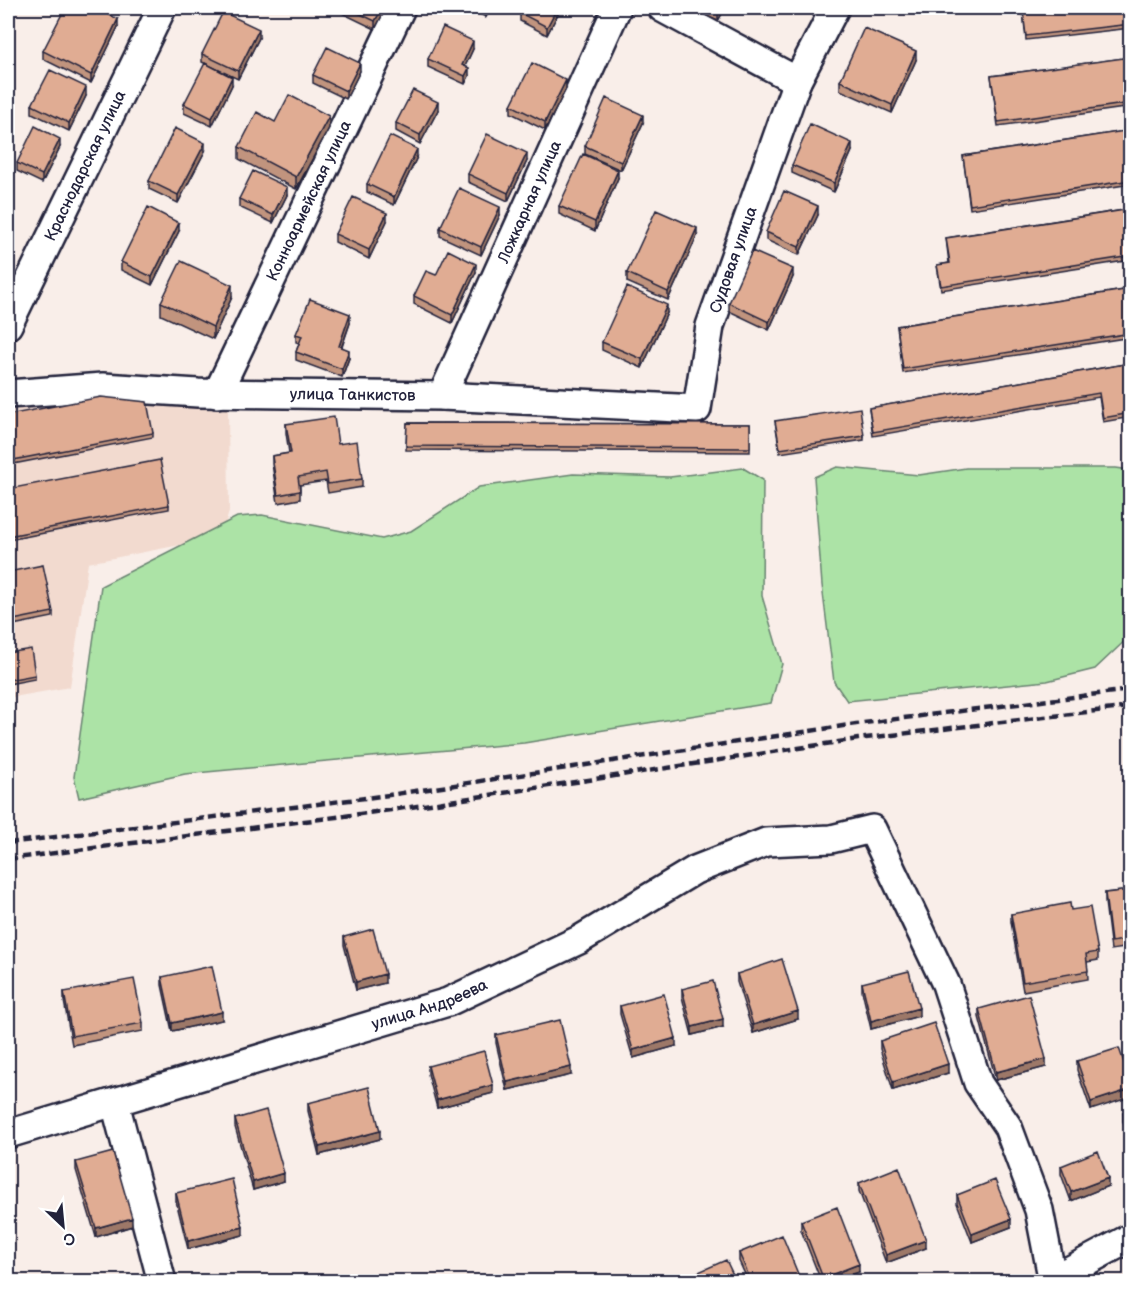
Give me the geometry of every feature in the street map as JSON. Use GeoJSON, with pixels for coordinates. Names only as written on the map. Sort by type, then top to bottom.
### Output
{"type":"FeatureCollection","features":[{"type":"Feature","properties":{"kind":"street","name":"Краснодарская улица"},"geometry":{"type":"LineString","coordinates":[[8,325],[162,8]]}},
{"type":"Feature","properties":{"kind":"street","name":"Конноармейская улица"},"geometry":{"type":"LineString","coordinates":[[217,393],[401,8]]}},
{"type":"Feature","properties":{"kind":"street","name":"Ложкарная улица"},"geometry":{"type":"LineString","coordinates":[[442,396],[617,8]]}},
{"type":"Feature","properties":{"kind":"street"},"geometry":{"type":"LineString","coordinates":[[662,8],[797,81],[835,8]]}},
{"type":"Feature","properties":{"kind":"street","name":"Судовая улица"},"geometry":{"type":"LineString","coordinates":[[697,410],[710,326],[797,81]]}},
{"type":"Feature","properties":{"kind":"street","name":"улица Танкистов"},"geometry":{"type":"LineString","coordinates":[[8,394],[103,387],[217,393],[442,396],[697,410]]}},
{"type":"Feature","properties":{"kind":"street","name":"улица Андреева"},"geometry":{"type":"LineString","coordinates":[[8,1134],[448,1002],[579,940],[695,870],[766,842],[831,839],[872,829],[946,984],[978,1083],[1008,1127],[1039,1210],[1051,1281]]}},
{"type":"Feature","properties":{"kind":"street"},"geometry":{"type":"LineString","coordinates":[[115,1103],[162,1281]]}},
{"type":"Feature","properties":{"kind":"street"},"geometry":{"type":"LineString","coordinates":[[1051,1281],[1131,1239]]}},
{"type":"Feature","properties":{"kind":"shaded area"},"geometry":{"type":"Polygon","coordinates":[[[103,395],[228,408],[229,512],[221,537],[88,563],[70,687],[8,698],[8,411],[103,395]]]}},
{"type":"Feature","properties":{"kind":"green space"},"geometry":{"type":"Polygon","coordinates":[[[837,467],[919,475],[966,468],[1116,468],[1130,470],[1130,636],[1095,669],[1047,681],[847,701],[834,682],[822,585],[814,477],[837,467]]]}},
{"type":"Feature","properties":{"kind":"green space"},"geometry":{"type":"Polygon","coordinates":[[[743,468],[763,480],[762,596],[782,664],[771,703],[524,743],[185,774],[79,798],[74,777],[101,586],[237,517],[262,515],[382,539],[411,531],[479,487],[573,474],[670,477],[743,468]]]}},
{"type":"Feature","properties":{"kind":"building"},"geometry":{"type":"Polygon","coordinates":[[[65,8],[96,8],[118,19],[91,75],[43,51],[65,8]]]}},
{"type":"Feature","properties":{"kind":"building"},"geometry":{"type":"Polygon","coordinates":[[[348,8],[382,8],[375,21],[348,8]]]}},
{"type":"Feature","properties":{"kind":"building"},"geometry":{"type":"Polygon","coordinates":[[[522,8],[557,8],[547,27],[520,13],[522,8]]]}},
{"type":"Feature","properties":{"kind":"building"},"geometry":{"type":"Polygon","coordinates":[[[707,8],[720,8],[718,13],[707,8]]]}},
{"type":"Feature","properties":{"kind":"building"},"geometry":{"type":"Polygon","coordinates":[[[1051,8],[1131,8],[1131,24],[1026,36],[1023,11],[1051,8]]]}},
{"type":"Feature","properties":{"kind":"building"},"geometry":{"type":"Polygon","coordinates":[[[223,12],[259,29],[238,71],[202,54],[223,12]]]}},
{"type":"Feature","properties":{"kind":"building"},"geometry":{"type":"Polygon","coordinates":[[[443,27],[473,41],[462,65],[469,68],[465,76],[428,59],[443,27]]]}},
{"type":"Feature","properties":{"kind":"building"},"geometry":{"type":"Polygon","coordinates":[[[864,28],[916,51],[892,105],[840,81],[864,28]]]}},
{"type":"Feature","properties":{"kind":"building"},"geometry":{"type":"Polygon","coordinates":[[[327,47],[360,63],[346,91],[313,75],[327,47]]]}},
{"type":"Feature","properties":{"kind":"building"},"geometry":{"type":"Polygon","coordinates":[[[1131,57],[1131,103],[998,122],[991,76],[1131,57]]]}},
{"type":"Feature","properties":{"kind":"building"},"geometry":{"type":"Polygon","coordinates":[[[205,63],[232,77],[212,118],[184,104],[205,63]]]}},
{"type":"Feature","properties":{"kind":"building"},"geometry":{"type":"Polygon","coordinates":[[[532,63],[566,80],[545,122],[511,105],[532,63]]]}},
{"type":"Feature","properties":{"kind":"building"},"geometry":{"type":"Polygon","coordinates":[[[50,70],[86,87],[69,123],[32,105],[50,70]]]}},
{"type":"Feature","properties":{"kind":"building"},"geometry":{"type":"Polygon","coordinates":[[[413,90],[438,102],[420,135],[396,123],[413,90]]]}},
{"type":"Feature","properties":{"kind":"building"},"geometry":{"type":"Polygon","coordinates":[[[289,95],[329,116],[296,177],[239,147],[257,112],[275,122],[289,95]]]}},
{"type":"Feature","properties":{"kind":"building"},"geometry":{"type":"Polygon","coordinates":[[[606,98],[643,115],[621,162],[585,146],[606,98]]]}},
{"type":"Feature","properties":{"kind":"building"},"geometry":{"type":"Polygon","coordinates":[[[810,124],[852,143],[834,183],[792,165],[810,124]]]}},
{"type":"Feature","properties":{"kind":"building"},"geometry":{"type":"Polygon","coordinates":[[[35,126],[60,139],[42,175],[17,163],[35,126]]]}},
{"type":"Feature","properties":{"kind":"building"},"geometry":{"type":"Polygon","coordinates":[[[175,128],[205,143],[178,195],[149,181],[175,128]]]}},
{"type":"Feature","properties":{"kind":"building"},"geometry":{"type":"Polygon","coordinates":[[[1131,130],[1131,180],[970,205],[963,156],[1131,130]]]}},
{"type":"Feature","properties":{"kind":"building"},"geometry":{"type":"Polygon","coordinates":[[[487,134],[527,153],[508,193],[468,174],[487,134]]]}},
{"type":"Feature","properties":{"kind":"building"},"geometry":{"type":"Polygon","coordinates":[[[390,136],[417,149],[394,197],[367,184],[390,136]]]}},
{"type":"Feature","properties":{"kind":"building"},"geometry":{"type":"Polygon","coordinates":[[[583,154],[618,170],[595,222],[559,206],[583,154]]]}},
{"type":"Feature","properties":{"kind":"building"},"geometry":{"type":"Polygon","coordinates":[[[253,171],[287,187],[273,215],[239,199],[253,171]]]}},
{"type":"Feature","properties":{"kind":"building"},"geometry":{"type":"Polygon","coordinates":[[[459,188],[500,207],[481,247],[440,228],[459,188]]]}},
{"type":"Feature","properties":{"kind":"building"},"geometry":{"type":"Polygon","coordinates":[[[784,191],[818,206],[799,247],[766,232],[784,191]]]}},
{"type":"Feature","properties":{"kind":"building"},"geometry":{"type":"Polygon","coordinates":[[[353,197],[387,213],[369,250],[335,234],[353,197]]]}},
{"type":"Feature","properties":{"kind":"building"},"geometry":{"type":"Polygon","coordinates":[[[148,207],[179,223],[152,277],[121,262],[148,207]]]}},
{"type":"Feature","properties":{"kind":"building"},"geometry":{"type":"Polygon","coordinates":[[[1131,209],[1131,256],[941,286],[937,265],[950,263],[946,238],[1131,209]]]}},
{"type":"Feature","properties":{"kind":"building"},"geometry":{"type":"Polygon","coordinates":[[[656,210],[697,228],[668,292],[627,273],[656,210]]]}},
{"type":"Feature","properties":{"kind":"building"},"geometry":{"type":"Polygon","coordinates":[[[448,250],[476,264],[452,315],[414,296],[426,271],[436,275],[448,250]]]}},
{"type":"Feature","properties":{"kind":"building"},"geometry":{"type":"Polygon","coordinates":[[[752,251],[793,269],[769,322],[729,303],[752,251]]]}},
{"type":"Feature","properties":{"kind":"building"},"geometry":{"type":"Polygon","coordinates":[[[181,261],[232,285],[213,327],[161,302],[181,261]]]}},
{"type":"Feature","properties":{"kind":"building"},"geometry":{"type":"Polygon","coordinates":[[[627,287],[667,305],[642,359],[602,342],[627,287]]]}},
{"type":"Feature","properties":{"kind":"building"},"geometry":{"type":"Polygon","coordinates":[[[1131,289],[1131,333],[903,369],[897,326],[1131,289]]]}},
{"type":"Feature","properties":{"kind":"building"},"geometry":{"type":"Polygon","coordinates":[[[310,299],[350,314],[339,346],[349,350],[342,369],[296,352],[302,336],[296,334],[310,299]]]}},
{"type":"Feature","properties":{"kind":"building"},"geometry":{"type":"Polygon","coordinates":[[[1131,363],[1131,413],[1103,418],[1099,393],[873,432],[869,408],[1131,363]]]}},
{"type":"Feature","properties":{"kind":"building"},"geometry":{"type":"Polygon","coordinates":[[[101,397],[147,402],[153,433],[8,461],[8,415],[101,397]]]}},
{"type":"Feature","properties":{"kind":"building"},"geometry":{"type":"Polygon","coordinates":[[[860,408],[864,436],[780,449],[775,421],[860,408]]]}},
{"type":"Feature","properties":{"kind":"building"},"geometry":{"type":"Polygon","coordinates":[[[334,417],[338,444],[357,441],[362,479],[328,484],[326,472],[298,477],[300,491],[278,495],[272,456],[291,453],[286,424],[334,417]]]}},
{"type":"Feature","properties":{"kind":"building"},"geometry":{"type":"Polygon","coordinates":[[[407,423],[750,424],[750,448],[406,446],[407,423]]]}},
{"type":"Feature","properties":{"kind":"building"},"geometry":{"type":"Polygon","coordinates":[[[160,460],[169,505],[8,536],[8,489],[160,460]]]}},
{"type":"Feature","properties":{"kind":"building"},"geometry":{"type":"Polygon","coordinates":[[[43,565],[53,612],[8,621],[8,572],[43,565]]]}},
{"type":"Feature","properties":{"kind":"building"},"geometry":{"type":"Polygon","coordinates":[[[31,649],[35,675],[8,680],[8,653],[31,649]]]}},
{"type":"Feature","properties":{"kind":"building"},"geometry":{"type":"Polygon","coordinates":[[[1131,890],[1131,939],[1111,942],[1105,893],[1131,890]]]}},
{"type":"Feature","properties":{"kind":"building"},"geometry":{"type":"Polygon","coordinates":[[[1070,903],[1071,910],[1090,907],[1098,952],[1086,954],[1088,971],[1023,982],[1011,914],[1070,903]]]}},
{"type":"Feature","properties":{"kind":"building"},"geometry":{"type":"Polygon","coordinates":[[[373,929],[385,974],[356,982],[344,937],[373,929]]]}},
{"type":"Feature","properties":{"kind":"building"},"geometry":{"type":"Polygon","coordinates":[[[782,959],[798,1011],[753,1025],[737,974],[782,959]]]}},
{"type":"Feature","properties":{"kind":"building"},"geometry":{"type":"Polygon","coordinates":[[[212,966],[222,1012],[172,1023],[162,977],[212,966]]]}},
{"type":"Feature","properties":{"kind":"building"},"geometry":{"type":"Polygon","coordinates":[[[909,971],[919,1008],[871,1021],[862,983],[909,971]]]}},
{"type":"Feature","properties":{"kind":"building"},"geometry":{"type":"Polygon","coordinates":[[[134,979],[143,1023],[72,1036],[64,992],[134,979]]]}},
{"type":"Feature","properties":{"kind":"building"},"geometry":{"type":"Polygon","coordinates":[[[713,981],[723,1019],[692,1027],[682,989],[713,981]]]}},
{"type":"Feature","properties":{"kind":"building"},"geometry":{"type":"Polygon","coordinates":[[[664,994],[676,1038],[633,1050],[620,1006],[664,994]]]}},
{"type":"Feature","properties":{"kind":"building"},"geometry":{"type":"Polygon","coordinates":[[[1029,995],[1046,1059],[996,1072],[979,1009],[1029,995]]]}},
{"type":"Feature","properties":{"kind":"building"},"geometry":{"type":"Polygon","coordinates":[[[560,1020],[571,1067],[507,1082],[496,1035],[560,1020]]]}},
{"type":"Feature","properties":{"kind":"building"},"geometry":{"type":"Polygon","coordinates":[[[934,1023],[948,1064],[893,1082],[880,1041],[934,1023]]]}},
{"type":"Feature","properties":{"kind":"building"},"geometry":{"type":"Polygon","coordinates":[[[1119,1048],[1131,1089],[1091,1102],[1077,1061],[1119,1048]]]}},
{"type":"Feature","properties":{"kind":"building"},"geometry":{"type":"Polygon","coordinates":[[[484,1051],[493,1085],[437,1100],[428,1066],[484,1051]]]}},
{"type":"Feature","properties":{"kind":"building"},"geometry":{"type":"Polygon","coordinates":[[[369,1087],[380,1131],[319,1147],[308,1103],[369,1087]]]}},
{"type":"Feature","properties":{"kind":"building"},"geometry":{"type":"Polygon","coordinates":[[[266,1110],[284,1173],[253,1182],[235,1119],[266,1110]]]}},
{"type":"Feature","properties":{"kind":"building"},"geometry":{"type":"Polygon","coordinates":[[[1131,1110],[1131,1133],[1123,1113],[1131,1110]]]}},
{"type":"Feature","properties":{"kind":"building"},"geometry":{"type":"Polygon","coordinates":[[[1098,1151],[1108,1178],[1071,1192],[1061,1166],[1098,1151]]]}},
{"type":"Feature","properties":{"kind":"building"},"geometry":{"type":"Polygon","coordinates":[[[113,1152],[132,1218],[96,1228],[76,1162],[113,1152]]]}},
{"type":"Feature","properties":{"kind":"building"},"geometry":{"type":"Polygon","coordinates":[[[899,1167],[926,1240],[886,1255],[859,1183],[899,1167]]]}},
{"type":"Feature","properties":{"kind":"building"},"geometry":{"type":"Polygon","coordinates":[[[232,1179],[243,1227],[188,1241],[176,1193],[232,1179]]]}},
{"type":"Feature","properties":{"kind":"building"},"geometry":{"type":"Polygon","coordinates":[[[995,1180],[1011,1219],[972,1234],[957,1195],[995,1180]]]}},
{"type":"Feature","properties":{"kind":"building"},"geometry":{"type":"Polygon","coordinates":[[[837,1207],[859,1264],[823,1278],[801,1221],[837,1207]]]}},
{"type":"Feature","properties":{"kind":"building"},"geometry":{"type":"Polygon","coordinates":[[[8,1226],[12,1241],[8,1243],[8,1226]]]}},
{"type":"Feature","properties":{"kind":"building"},"geometry":{"type":"Polygon","coordinates":[[[782,1235],[801,1281],[751,1281],[739,1253],[782,1235]]]}},
{"type":"Feature","properties":{"kind":"building"},"geometry":{"type":"Polygon","coordinates":[[[726,1260],[736,1281],[687,1281],[685,1278],[726,1260]]]}},
{"type":"Feature","properties":{"kind":"railway"},"geometry":{"type":"LineString","coordinates":[[8,843],[389,795],[856,724],[1130,690]]}},
{"type":"Feature","properties":{"kind":"railway"},"geometry":{"type":"LineString","coordinates":[[8,859],[391,810],[858,739],[1130,707]]}}]}
